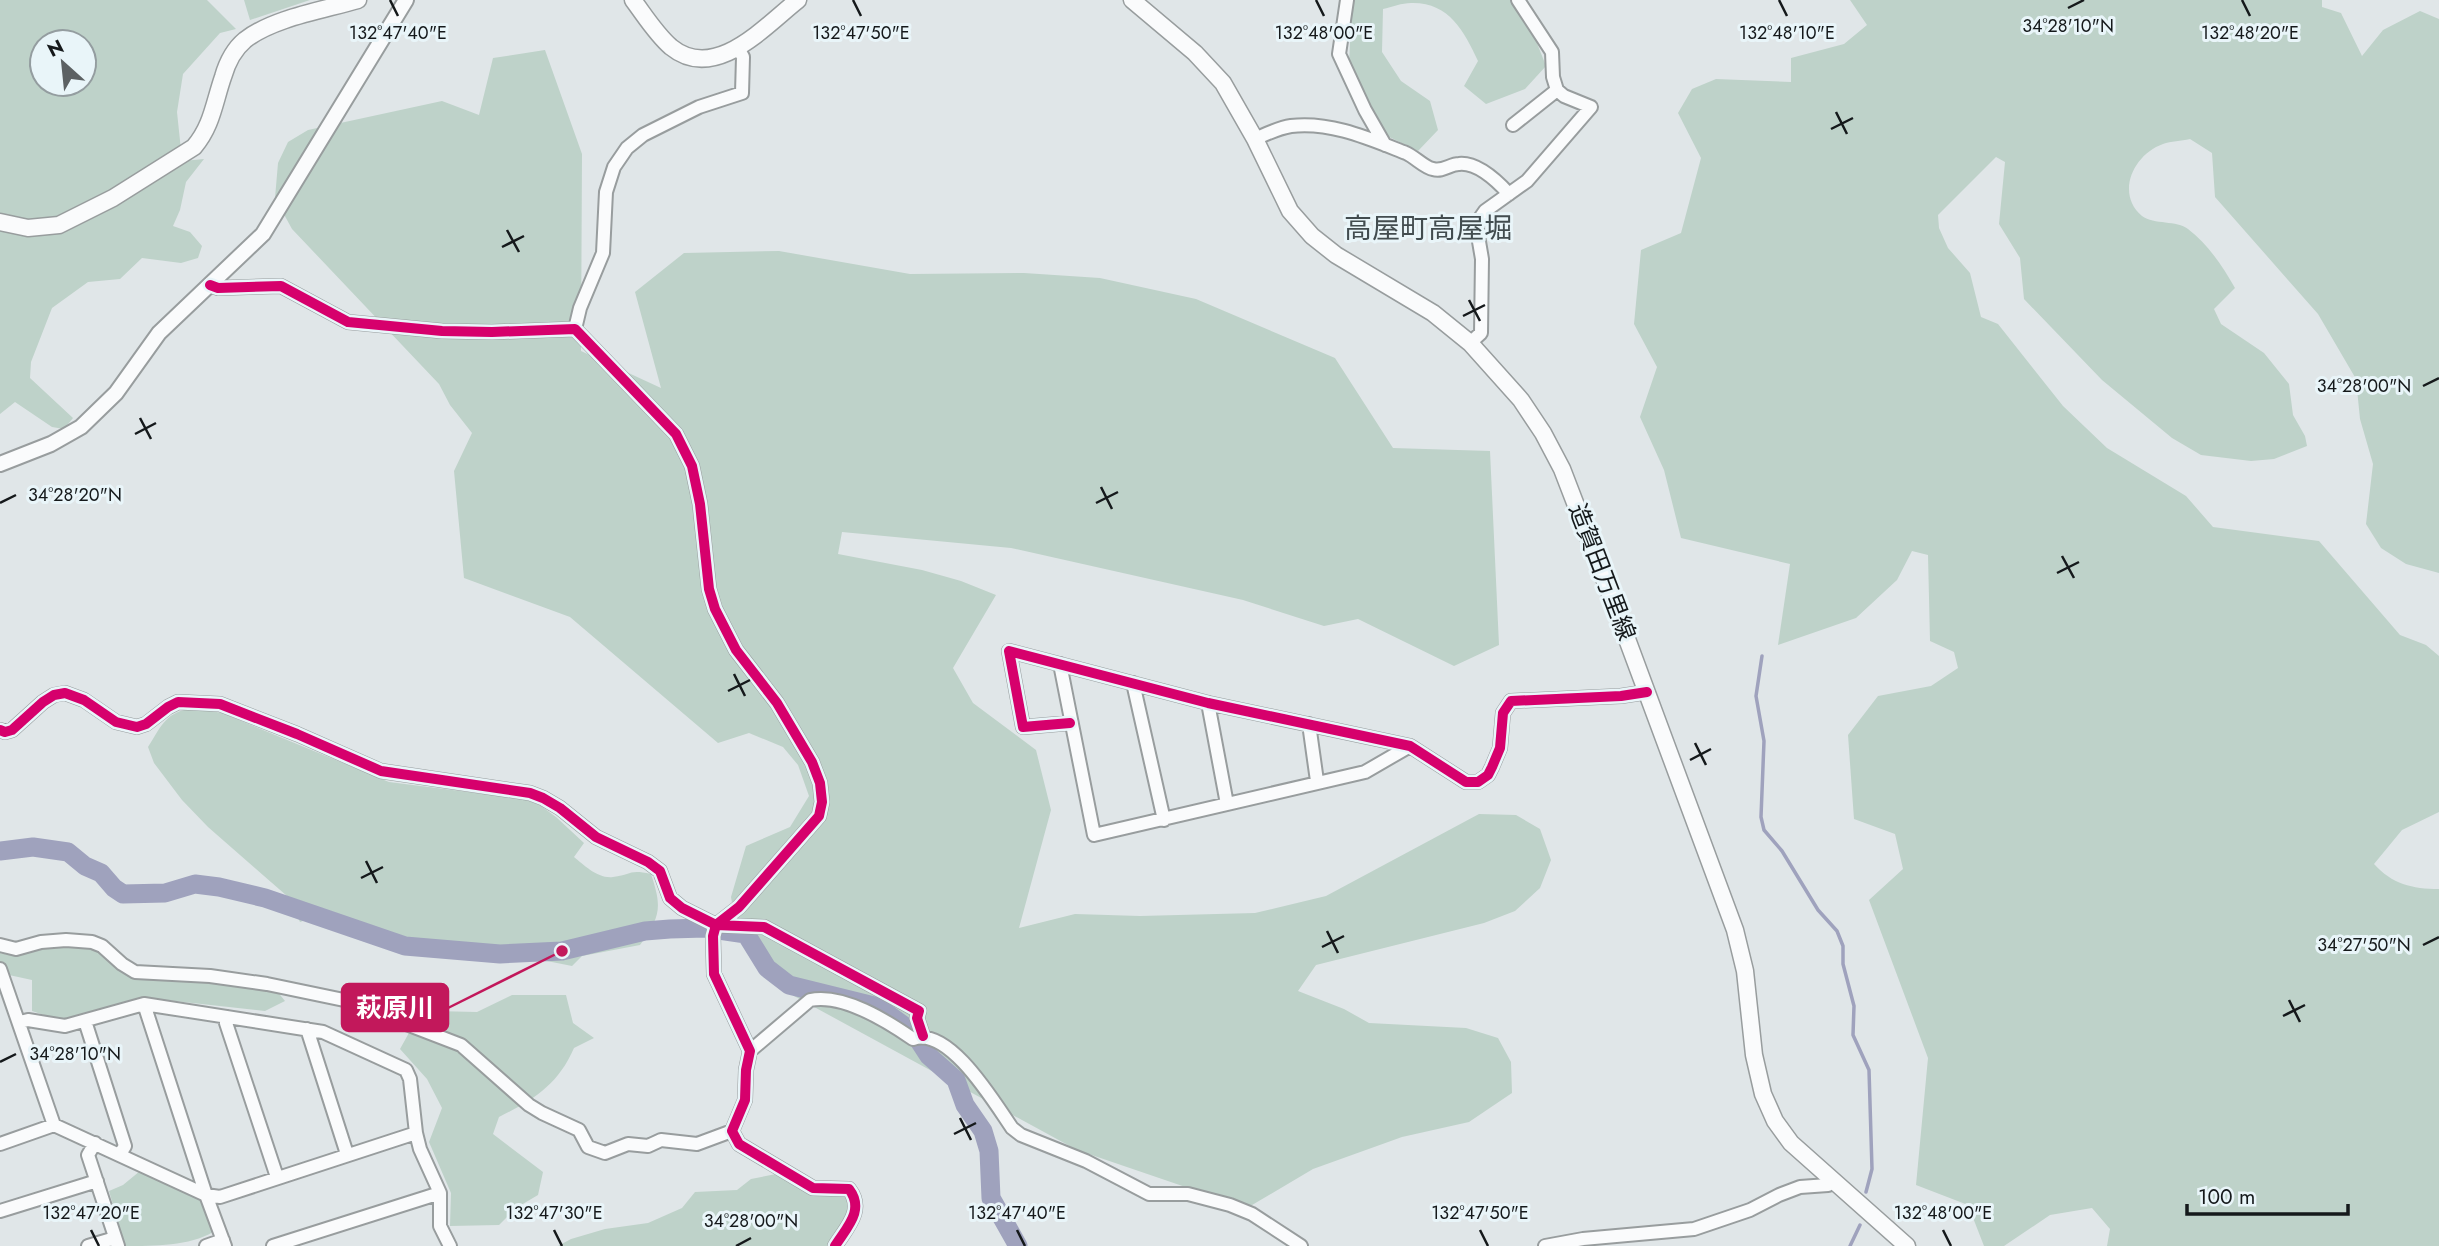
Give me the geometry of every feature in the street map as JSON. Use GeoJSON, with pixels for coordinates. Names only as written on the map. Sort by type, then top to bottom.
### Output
{"type":"FeatureCollection","features":[{"type":"Feature","properties":{"kind":"main road"},"geometry":{"type":"LineString","coordinates":[[0,222],[28,228],[59,225],[113,198],[194,147],[202,138],[209,125],[231,56],[244,41],[279,23],[358,0]]}},
{"type":"Feature","properties":{"kind":"main road"},"geometry":{"type":"LineString","coordinates":[[633,0],[671,47],[700,59],[720,56],[738,48],[798,0]]}},
{"type":"Feature","properties":{"kind":"main road","name":"造賀田万里線"},"geometry":{"type":"LineString","coordinates":[[1132,0],[1195,52],[1223,83],[1255,139],[1290,211],[1312,236],[1336,255],[1433,313],[1470,343],[1521,400],[1543,433],[1562,469],[1735,930],[1745,971],[1754,1055],[1763,1094],[1775,1121],[1791,1143],[1907,1246]]}},
{"type":"Feature","properties":{"kind":"street"},"geometry":{"type":"LineString","coordinates":[[0,464],[51,444],[81,428],[116,393],[159,333],[263,234],[406,0]]}},
{"type":"Feature","properties":{"kind":"street"},"geometry":{"type":"LineString","coordinates":[[1347,0],[1339,54],[1385,145]]}},
{"type":"Feature","properties":{"kind":"street"},"geometry":{"type":"LineString","coordinates":[[1470,343],[1481,333],[1482,259],[1476,224],[1485,211],[1527,181],[1591,107],[1564,96],[1557,90],[1553,77],[1552,52],[1518,0]]}},
{"type":"Feature","properties":{"kind":"street"},"geometry":{"type":"LineString","coordinates":[[575,328],[580,308],[603,253],[606,192],[614,167],[626,148],[643,135],[699,107],[742,93],[743,57],[738,48]]}},
{"type":"Feature","properties":{"kind":"street"},"geometry":{"type":"LineString","coordinates":[[1513,125],[1557,90]]}},
{"type":"Feature","properties":{"kind":"street"},"geometry":{"type":"LineString","coordinates":[[1255,139],[1277,130],[1309,125],[1356,135],[1418,158],[1426,167],[1435,170],[1460,163],[1476,168],[1496,180],[1509,194]]}},
{"type":"Feature","properties":{"kind":"street"},"geometry":{"type":"LineString","coordinates":[[0,945],[16,949],[54,941],[92,942],[102,946],[135,972],[210,976],[267,984],[344,1000],[461,1045],[529,1105],[542,1114],[579,1130],[588,1147],[605,1153],[628,1144],[648,1146],[662,1140],[697,1144],[732,1131],[745,1100],[750,1051],[714,974],[713,936],[716,925],[739,907],[818,816],[822,802],[820,783],[812,762],[777,703],[736,650],[715,608],[709,589],[700,504],[692,466],[676,434],[575,328],[492,332],[442,331],[348,322],[281,286],[218,288],[210,285]]}},
{"type":"Feature","properties":{"kind":"street"},"geometry":{"type":"LineString","coordinates":[[1070,723],[1023,727],[1009,652],[1208,703],[1410,746],[1465,782],[1478,782],[1488,775],[1493,767],[1500,748],[1503,713],[1511,701],[1621,696],[1647,692]]}},
{"type":"Feature","properties":{"kind":"street"},"geometry":{"type":"LineString","coordinates":[[1059,664],[1094,835],[1317,781],[1365,772],[1410,746]]}},
{"type":"Feature","properties":{"kind":"street"},"geometry":{"type":"LineString","coordinates":[[1132,683],[1164,820]]}},
{"type":"Feature","properties":{"kind":"street"},"geometry":{"type":"LineString","coordinates":[[0,730],[12,730],[43,702],[54,695],[65,693],[84,700],[116,722],[136,727],[146,724],[178,702],[220,704],[297,734],[382,772],[514,789],[543,798],[596,837],[649,862],[660,871],[670,898],[682,908],[716,925],[764,927],[919,1011],[918,1038]]}},
{"type":"Feature","properties":{"kind":"street"},"geometry":{"type":"LineString","coordinates":[[1208,703],[1227,804]]}},
{"type":"Feature","properties":{"kind":"street"},"geometry":{"type":"LineString","coordinates":[[1309,724],[1317,781]]}},
{"type":"Feature","properties":{"kind":"street"},"geometry":{"type":"LineString","coordinates":[[0,969],[54,1125]]}},
{"type":"Feature","properties":{"kind":"street"},"geometry":{"type":"LineString","coordinates":[[750,1051],[810,1000],[851,1005],[918,1038],[943,1043],[966,1065],[1012,1128],[1021,1135],[1086,1161],[1149,1194],[1188,1194],[1230,1205],[1252,1214],[1301,1246]]}},
{"type":"Feature","properties":{"kind":"street"},"geometry":{"type":"LineString","coordinates":[[20,1022],[28,1020],[65,1026],[144,1004],[323,1032],[405,1070],[410,1079],[420,1149],[440,1193],[440,1226],[450,1246]]}},
{"type":"Feature","properties":{"kind":"street"},"geometry":{"type":"LineString","coordinates":[[144,1004],[224,1243],[206,1246]]}},
{"type":"Feature","properties":{"kind":"street"},"geometry":{"type":"LineString","coordinates":[[227,1017],[226,1023],[277,1177]]}},
{"type":"Feature","properties":{"kind":"street"},"geometry":{"type":"LineString","coordinates":[[85,1021],[125,1146],[120,1154]]}},
{"type":"Feature","properties":{"kind":"street"},"geometry":{"type":"LineString","coordinates":[[307,1029],[347,1154]]}},
{"type":"Feature","properties":{"kind":"street"},"geometry":{"type":"LineString","coordinates":[[0,1144],[54,1125],[206,1195],[220,1197],[416,1133]]}},
{"type":"Feature","properties":{"kind":"street"},"geometry":{"type":"LineString","coordinates":[[732,1131],[739,1144],[813,1188],[849,1189],[856,1201],[856,1209],[835,1246]]}},
{"type":"Feature","properties":{"kind":"street"},"geometry":{"type":"LineString","coordinates":[[88,1246],[117,1242],[88,1155],[95,1143]]}},
{"type":"Feature","properties":{"kind":"street"},"geometry":{"type":"LineString","coordinates":[[1545,1246],[1583,1239],[1694,1228],[1751,1210],[1800,1187],[1828,1185],[1833,1180]]}},
{"type":"Feature","properties":{"kind":"street"},"geometry":{"type":"LineString","coordinates":[[0,1211],[97,1181]]}},
{"type":"Feature","properties":{"kind":"street"},"geometry":{"type":"LineString","coordinates":[[273,1246],[440,1193]]}},
{"type":"Feature","properties":{"kind":"green space"},"geometry":{"type":"Polygon","coordinates":[[[0,0],[207,0],[236,29],[220,33],[183,74],[177,112],[181,150],[111,194],[45,223],[0,217],[0,0]]]}},
{"type":"Feature","properties":{"kind":"green space"},"geometry":{"type":"Polygon","coordinates":[[[244,0],[310,0],[250,20],[244,0]]]}},
{"type":"Feature","properties":{"kind":"green space"},"geometry":{"type":"Polygon","coordinates":[[[1352,0],[1515,0],[1531,28],[1546,66],[1525,89],[1486,104],[1464,86],[1478,61],[1454,20],[1436,7],[1424,4],[1408,3],[1383,9],[1382,52],[1401,81],[1430,101],[1438,130],[1418,151],[1383,134],[1349,65],[1352,0]]]}},
{"type":"Feature","properties":{"kind":"green space"},"geometry":{"type":"Polygon","coordinates":[[[1850,0],[2322,0],[2322,7],[2341,13],[2362,56],[2383,30],[2420,11],[2439,19],[2439,573],[2406,564],[2381,548],[2366,524],[2373,464],[2360,419],[2356,379],[2318,314],[2215,197],[2212,153],[2190,139],[2166,143],[2153,149],[2136,165],[2129,186],[2130,196],[2134,207],[2142,216],[2153,221],[2183,226],[2208,249],[2235,288],[2214,309],[2221,324],[2264,353],[2289,384],[2293,415],[2305,436],[2307,446],[2274,459],[2251,461],[2201,455],[2172,438],[2102,380],[2024,299],[2020,258],[1999,224],[2005,162],[1996,157],[1938,215],[1939,228],[1948,248],[1970,273],[1981,317],[1998,324],[2063,406],[2107,448],[2186,496],[2213,527],[2319,541],[2400,635],[2426,645],[2439,656],[2439,812],[2402,830],[2374,864],[2395,881],[2420,888],[2439,889],[2439,1246],[2107,1246],[2110,1229],[2092,1208],[2050,1215],[2004,1246],[1984,1246],[1968,1205],[1916,1185],[1928,1058],[1869,900],[1903,869],[1895,834],[1854,819],[1848,735],[1878,696],[1931,686],[1958,668],[1954,652],[1930,641],[1928,555],[1912,551],[1897,580],[1856,618],[1778,645],[1790,564],[1681,538],[1664,470],[1640,417],[1657,367],[1634,324],[1641,250],[1681,233],[1701,158],[1678,113],[1692,89],[1716,79],[1791,82],[1791,58],[1844,44],[1867,25],[1850,0]]]}},
{"type":"Feature","properties":{"kind":"green space"},"geometry":{"type":"Polygon","coordinates":[[[545,50],[582,154],[581,351],[661,388],[635,292],[684,253],[779,251],[910,274],[1024,273],[1100,278],[1196,299],[1335,358],[1393,448],[1490,451],[1499,645],[1454,666],[1358,619],[1324,626],[1243,600],[1011,548],[842,532],[838,554],[922,570],[996,595],[953,668],[973,703],[1036,750],[1051,810],[1019,928],[1075,914],[1140,916],[1255,913],[1326,896],[1479,814],[1516,815],[1540,829],[1551,860],[1540,888],[1515,911],[1484,923],[1316,965],[1298,991],[1344,1009],[1369,1023],[1466,1028],[1498,1038],[1511,1062],[1512,1093],[1469,1122],[1402,1137],[1313,1169],[1247,1208],[1077,1150],[794,996],[756,963],[736,926],[731,897],[746,846],[790,827],[809,796],[798,765],[783,747],[749,733],[718,743],[570,617],[464,578],[454,471],[472,433],[450,405],[439,384],[292,229],[275,198],[278,163],[288,142],[308,130],[442,101],[479,115],[493,58],[545,50]]]}},
{"type":"Feature","properties":{"kind":"green space"},"geometry":{"type":"Polygon","coordinates":[[[204,159],[186,182],[180,210],[173,226],[190,232],[202,246],[198,258],[181,263],[142,258],[120,279],[88,282],[52,308],[31,362],[30,378],[73,418],[64,429],[52,427],[15,402],[0,414],[0,229],[36,234],[183,161],[204,159]]]}},
{"type":"Feature","properties":{"kind":"green space"},"geometry":{"type":"Polygon","coordinates":[[[195,708],[222,713],[389,782],[525,799],[541,806],[584,843],[574,857],[592,871],[607,877],[634,872],[651,874],[658,903],[656,918],[640,945],[582,956],[572,966],[502,952],[382,947],[326,913],[300,922],[287,896],[208,827],[182,800],[154,763],[148,747],[161,726],[177,712],[195,708]]]}},
{"type":"Feature","properties":{"kind":"green space"},"geometry":{"type":"Polygon","coordinates":[[[89,944],[130,973],[228,981],[277,991],[285,1001],[265,1011],[147,998],[62,1021],[32,1011],[32,980],[9,975],[0,963],[0,953],[14,956],[38,945],[89,944]]]}},
{"type":"Feature","properties":{"kind":"green space"},"geometry":{"type":"Polygon","coordinates":[[[512,995],[566,995],[573,1023],[594,1038],[574,1048],[560,1072],[543,1090],[499,1117],[493,1134],[543,1172],[538,1195],[516,1208],[499,1225],[450,1226],[451,1193],[429,1142],[442,1108],[427,1079],[400,1049],[415,1022],[434,1011],[477,1012],[512,995]]]}},
{"type":"Feature","properties":{"kind":"green space"},"geometry":{"type":"Polygon","coordinates":[[[140,1171],[200,1198],[213,1232],[183,1243],[125,1246],[109,1191],[123,1185],[140,1171]]]}},
{"type":"Feature","properties":{"kind":"green space"},"geometry":{"type":"Polygon","coordinates":[[[776,1174],[814,1192],[843,1192],[850,1199],[852,1210],[830,1246],[558,1246],[571,1239],[605,1229],[648,1223],[682,1208],[695,1192],[737,1190],[751,1179],[776,1174]]]}},
{"type":"Feature","properties":{"kind":"waterway"},"geometry":{"type":"LineString","coordinates":[[1762,656],[1756,696],[1764,741],[1761,817],[1764,830],[1782,851],[1818,910],[1837,931],[1843,946],[1843,964],[1854,1006],[1853,1035],[1869,1070],[1872,1169],[1866,1192]]}},
{"type":"Feature","properties":{"kind":"waterway"},"geometry":{"type":"LineString","coordinates":[[0,851],[33,847],[68,852],[85,866],[101,873],[123,894],[165,893],[195,884],[219,887],[265,898],[405,946],[500,954],[562,951],[645,931],[705,928],[746,934],[767,968],[789,985],[878,1007],[914,1033],[929,1056],[956,1080],[965,1105],[983,1131],[989,1151],[991,1198],[1018,1246]]}},
{"type":"Feature","properties":{"kind":"waterway"},"geometry":{"type":"LineString","coordinates":[[1850,1246],[1860,1225]]}},
{"type":"Feature","properties":{"kind":"cycle path"},"geometry":{"type":"LineString","coordinates":[[210,285],[218,288],[281,286],[348,322],[442,331],[575,329],[676,434],[692,466],[700,504],[709,589],[715,609],[736,650],[777,703],[812,762],[820,783],[822,802],[819,816],[739,907],[716,925],[713,936],[714,974],[750,1051],[745,1100],[732,1131],[739,1144],[813,1188],[849,1189],[855,1211],[835,1246]]}},
{"type":"Feature","properties":{"kind":"cycle path"},"geometry":{"type":"LineString","coordinates":[[1070,723],[1023,727],[1009,651],[1208,703],[1410,746],[1466,782],[1478,782],[1488,775],[1500,748],[1503,713],[1511,701],[1621,696],[1647,692]]}},
{"type":"Feature","properties":{"kind":"cycle path"},"geometry":{"type":"LineString","coordinates":[[0,730],[12,730],[43,702],[54,695],[65,693],[84,700],[116,722],[137,727],[146,724],[178,702],[220,704],[381,771],[530,793],[560,808],[596,837],[648,862],[660,871],[670,898],[682,908],[716,925],[764,927],[919,1011],[917,1018],[923,1036]]}},
{"type":"Feature","properties":{"kind":"place","name":"萩原川"},"geometry":{"type":"Point","coordinates":[562,951]}},
{"type":"Feature","properties":{"kind":"district","name":"高屋町高屋堀"},"geometry":{"type":"Point","coordinates":[1428,228]}}]}
